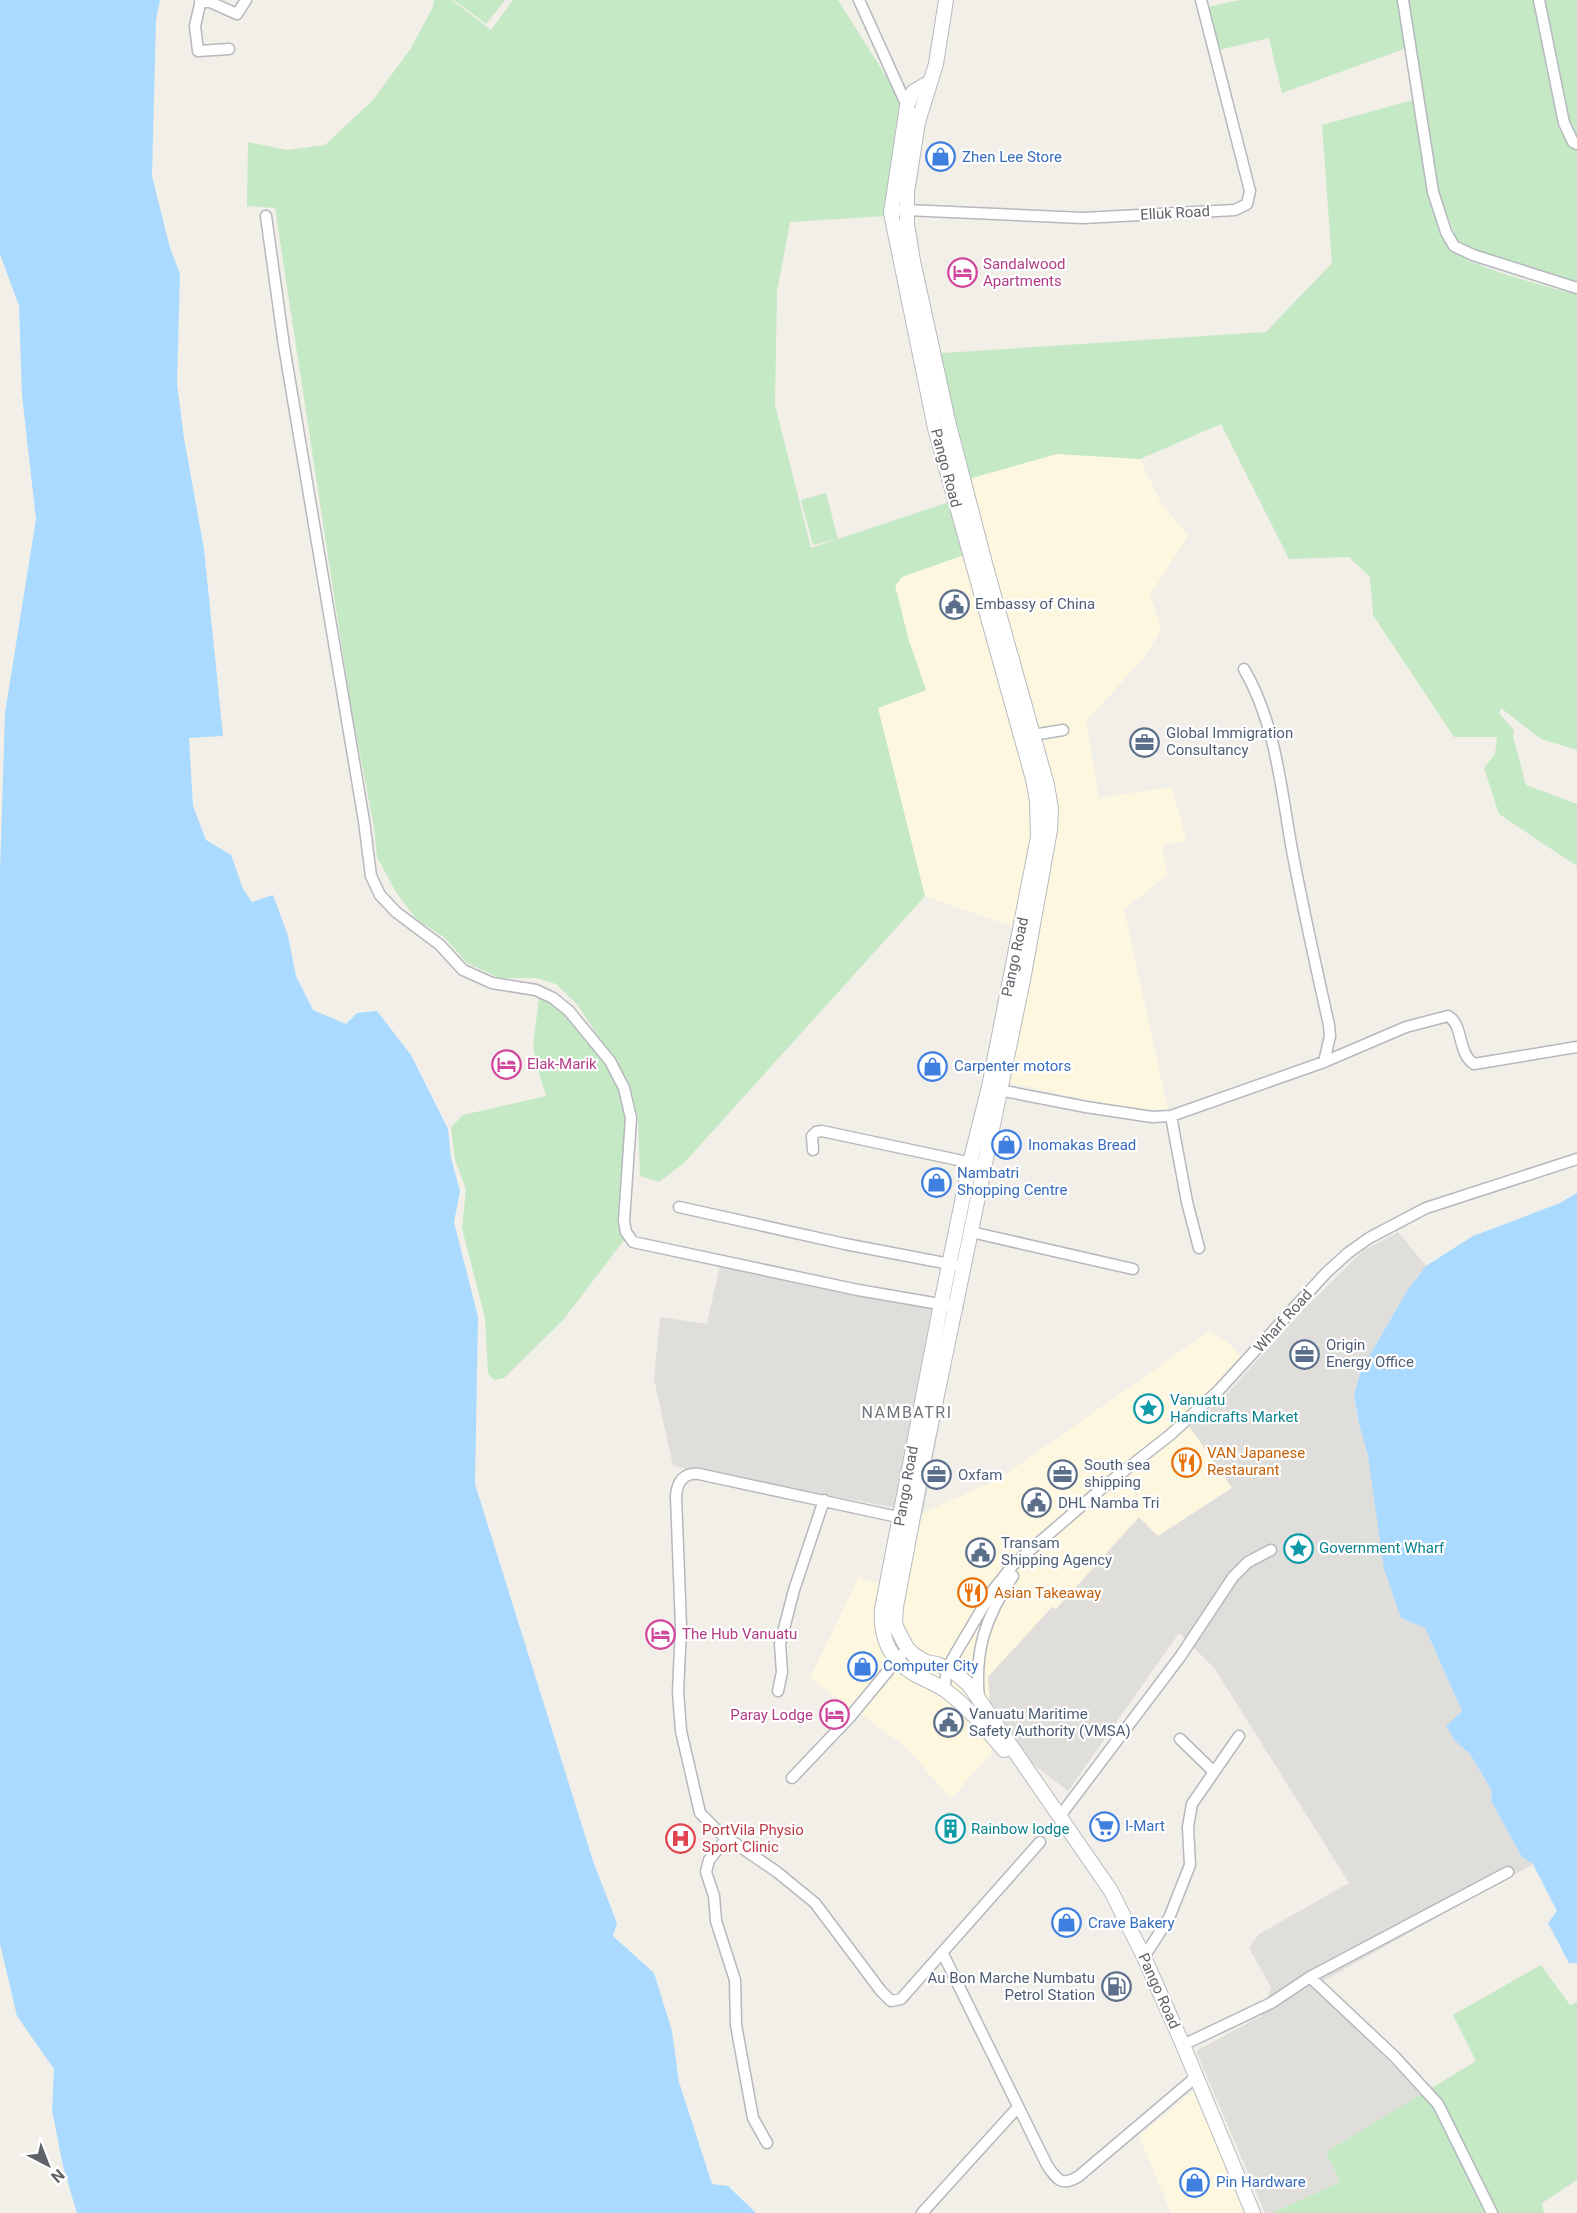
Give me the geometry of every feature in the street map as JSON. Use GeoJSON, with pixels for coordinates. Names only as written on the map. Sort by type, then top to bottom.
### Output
{"type":"FeatureCollection","features":[{"type":"Feature","properties":{"kind":"street"},"geometry":{"type":"LineString","coordinates":[[230,49],[198,51],[195,26],[200,1],[210,2],[237,14],[246,0]]}},
{"type":"Feature","properties":{"kind":"street"},"geometry":{"type":"LineString","coordinates":[[859,0],[907,106],[918,122]]}},
{"type":"Feature","properties":{"kind":"street","name":"Pango Road"},"geometry":{"type":"LineString","coordinates":[[946,0],[936,63],[918,122],[906,210],[913,261],[948,422],[1027,736]]}},
{"type":"Feature","properties":{"kind":"street","name":"Elluk Road"},"geometry":{"type":"LineString","coordinates":[[891,211],[1083,218],[1235,210],[1247,204],[1250,191],[1201,0]]}},
{"type":"Feature","properties":{"kind":"street"},"geometry":{"type":"LineString","coordinates":[[1403,0],[1433,192],[1446,232],[1454,246],[1473,255],[1577,288]]}},
{"type":"Feature","properties":{"kind":"street"},"geometry":{"type":"LineString","coordinates":[[1539,0],[1564,123],[1573,142],[1577,144]]}},
{"type":"Feature","properties":{"kind":"street"},"geometry":{"type":"LineString","coordinates":[[907,106],[913,92],[930,82]]}},
{"type":"Feature","properties":{"kind":"street","name":"Pango Road"},"geometry":{"type":"LineString","coordinates":[[907,106],[891,211],[917,351],[935,428],[1027,736],[1047,785],[1051,826],[1023,980],[994,1089],[970,1163],[941,1305],[907,1519],[895,1622],[900,1638],[914,1655],[973,1680],[980,1699],[996,1726],[1032,1774],[1036,1784],[1111,1891],[1184,2045],[1253,2213]]}},
{"type":"Feature","properties":{"kind":"street"},"geometry":{"type":"LineString","coordinates":[[266,216],[284,346],[371,876],[380,895],[396,912],[440,945],[463,970],[492,983],[536,990],[553,998],[568,1011],[610,1061],[624,1088],[631,1118],[624,1221],[626,1232],[633,1242],[858,1290],[957,1307]]}},
{"type":"Feature","properties":{"kind":"street"},"geometry":{"type":"LineString","coordinates":[[1244,669],[1260,701],[1272,741],[1298,882],[1329,1025],[1330,1036],[1324,1062]]}},
{"type":"Feature","properties":{"kind":"street"},"geometry":{"type":"LineString","coordinates":[[1027,736],[1063,730]]}},
{"type":"Feature","properties":{"kind":"street"},"geometry":{"type":"LineString","coordinates":[[994,1089],[1152,1117],[1171,1116],[1324,1062],[1406,1027],[1448,1016],[1453,1020],[1466,1056],[1474,1064],[1577,1047]]}},
{"type":"Feature","properties":{"kind":"street","name":"Pango Road"},"geometry":{"type":"LineString","coordinates":[[994,1089],[986,1166],[957,1307],[925,1453],[882,1609],[881,1623],[883,1636],[897,1660],[914,1674],[947,1692],[987,1730],[1026,1778],[1036,1784]]}},
{"type":"Feature","properties":{"kind":"street"},"geometry":{"type":"LineString","coordinates":[[1171,1116],[1187,1202],[1199,1248]]}},
{"type":"Feature","properties":{"kind":"street"},"geometry":{"type":"LineString","coordinates":[[813,1150],[812,1136],[822,1131],[986,1166]]}},
{"type":"Feature","properties":{"kind":"street","name":"Wharf Road"},"geometry":{"type":"LineString","coordinates":[[947,1692],[947,1669],[993,1590],[1013,1565],[1101,1489],[1170,1436],[1219,1390],[1326,1273],[1348,1253],[1369,1238],[1426,1208],[1577,1159]]}},
{"type":"Feature","properties":{"kind":"street"},"geometry":{"type":"LineString","coordinates":[[679,1207],[845,1244],[964,1265]]}},
{"type":"Feature","properties":{"kind":"street"},"geometry":{"type":"LineString","coordinates":[[971,1232],[1133,1269]]}},
{"type":"Feature","properties":{"kind":"street"},"geometry":{"type":"LineString","coordinates":[[907,1519],[692,1473],[682,1479],[677,1486],[676,1524],[681,1627],[678,1692],[681,1731],[700,1813],[727,1838],[777,1872],[815,1903],[881,1992],[891,2001],[901,1999],[1040,1842]]}},
{"type":"Feature","properties":{"kind":"street"},"geometry":{"type":"LineString","coordinates":[[778,1691],[782,1672],[780,1644],[794,1590],[824,1500]]}},
{"type":"Feature","properties":{"kind":"street","name":"Wharf Road"},"geometry":{"type":"LineString","coordinates":[[973,1680],[987,1623],[1002,1592],[1029,1550]]}},
{"type":"Feature","properties":{"kind":"street"},"geometry":{"type":"LineString","coordinates":[[1060,1816],[1180,1657],[1233,1577],[1248,1562],[1271,1550]]}},
{"type":"Feature","properties":{"kind":"street"},"geometry":{"type":"LineString","coordinates":[[792,1778],[850,1717],[907,1648]]}},
{"type":"Feature","properties":{"kind":"street"},"geometry":{"type":"LineString","coordinates":[[947,1692],[964,1689],[973,1680]]}},
{"type":"Feature","properties":{"kind":"street"},"geometry":{"type":"LineString","coordinates":[[1144,1957],[1169,1918],[1190,1865],[1188,1827],[1192,1804],[1239,1736]]}},
{"type":"Feature","properties":{"kind":"street"},"geometry":{"type":"LineString","coordinates":[[1180,1739],[1213,1771]]}},
{"type":"Feature","properties":{"kind":"street"},"geometry":{"type":"LineString","coordinates":[[727,1838],[710,1860],[706,1872],[714,1896],[716,1921],[735,1980],[736,2025],[753,2118],[767,2143]]}},
{"type":"Feature","properties":{"kind":"street"},"geometry":{"type":"LineString","coordinates":[[1184,2045],[1271,2003],[1310,1977],[1508,1872]]}},
{"type":"Feature","properties":{"kind":"street"},"geometry":{"type":"LineString","coordinates":[[943,1954],[1055,2177],[1064,2182],[1072,2181],[1197,2076]]}},
{"type":"Feature","properties":{"kind":"street"},"geometry":{"type":"LineString","coordinates":[[1310,1977],[1395,2057],[1438,2104],[1492,2213]]}},
{"type":"Feature","properties":{"kind":"street"},"geometry":{"type":"LineString","coordinates":[[922,2213],[1018,2107]]}},
{"type":"Feature","properties":{"kind":"shaded area"},"geometry":{"type":"Polygon","coordinates":[[[1057,454],[1140,459],[1161,503],[1188,536],[1150,595],[1161,627],[1158,635],[1144,658],[1086,721],[1099,798],[1171,787],[1187,841],[1162,845],[1167,875],[1124,909],[1168,1110],[1122,1107],[1006,1082],[1037,935],[925,896],[878,708],[926,690],[909,641],[895,585],[902,577],[964,555],[961,481],[1057,454]]]}},
{"type":"Feature","properties":{"kind":"shaded area"},"geometry":{"type":"Polygon","coordinates":[[[1398,1232],[1426,1266],[1407,1291],[1361,1370],[1354,1395],[1359,1424],[1368,1456],[1401,1618],[1425,1628],[1462,1711],[1446,1726],[1455,1741],[1470,1754],[1492,1791],[1491,1801],[1522,1857],[1533,1864],[1314,1986],[1423,2095],[1326,2152],[1340,2182],[1272,2213],[1265,2213],[1196,2051],[1261,2016],[1271,1987],[1249,1948],[1259,1934],[1349,1883],[1215,1669],[1179,1633],[1068,1791],[1032,1763],[990,1705],[988,1677],[1052,1607],[1056,1609],[1139,1517],[1158,1536],[1232,1488],[1189,1426],[1224,1397],[1300,1313],[1363,1251],[1398,1232]]]}},
{"type":"Feature","properties":{"kind":"shaded area"},"geometry":{"type":"Polygon","coordinates":[[[720,1265],[960,1315],[923,1513],[673,1466],[654,1379],[660,1317],[707,1324],[720,1265]]]}},
{"type":"Feature","properties":{"kind":"shaded area"},"geometry":{"type":"Polygon","coordinates":[[[1208,1332],[1225,1340],[1242,1357],[1183,1417],[1233,1487],[1158,1536],[1139,1518],[1055,1610],[1052,1607],[988,1677],[992,1752],[951,1799],[905,1746],[810,1678],[859,1577],[904,1592],[923,1513],[999,1479],[1208,1332]]]}},
{"type":"Feature","properties":{"kind":"shaded area","name":"PortVila Physio Sport Clinic"},"geometry":{"type":"Polygon","coordinates":[[[684,1824],[697,1840],[705,1834],[709,1839],[699,1848],[695,1843],[684,1852],[682,1850],[678,1853],[666,1839],[684,1824]]]}},
{"type":"Feature","properties":{"kind":"shaded area"},"geometry":{"type":"Polygon","coordinates":[[[1195,2090],[1247,2213],[1171,2213],[1139,2136],[1195,2090]]]}},
{"type":"Feature","properties":{"kind":"green space"},"geometry":{"type":"Polygon","coordinates":[[[434,0],[452,0],[491,30],[513,0],[838,0],[916,124],[902,215],[790,222],[777,291],[775,405],[811,548],[836,539],[813,545],[801,500],[826,493],[838,539],[949,502],[964,555],[902,577],[895,586],[909,641],[926,690],[878,708],[925,896],[684,1163],[659,1182],[640,1176],[638,1119],[630,1086],[577,1004],[556,984],[537,978],[499,978],[467,963],[444,937],[416,919],[396,892],[377,857],[374,827],[351,707],[275,208],[247,206],[248,142],[287,150],[325,145],[374,99],[411,48],[433,7],[434,0]]]}},
{"type":"Feature","properties":{"kind":"green space"},"geometry":{"type":"Polygon","coordinates":[[[454,0],[505,0],[486,24],[454,0]]]}},
{"type":"Feature","properties":{"kind":"green space"},"geometry":{"type":"Polygon","coordinates":[[[1240,0],[1577,0],[1577,285],[1476,253],[1458,243],[1437,189],[1427,193],[1436,222],[1446,243],[1461,256],[1492,270],[1577,295],[1577,750],[1541,739],[1501,708],[1499,713],[1514,730],[1513,736],[1526,785],[1577,804],[1577,866],[1499,814],[1484,768],[1495,754],[1497,737],[1454,737],[1373,615],[1370,577],[1349,557],[1289,559],[1221,424],[1140,459],[1057,454],[961,481],[928,354],[1266,332],[1332,263],[1322,125],[1424,97],[1415,45],[1282,93],[1269,38],[1219,50],[1207,7],[1240,0]]]}},
{"type":"Feature","properties":{"kind":"green space"},"geometry":{"type":"Polygon","coordinates":[[[549,997],[566,1011],[586,1037],[605,1064],[619,1090],[626,1119],[619,1222],[624,1240],[564,1319],[504,1378],[494,1380],[488,1373],[485,1318],[462,1228],[466,1189],[455,1160],[451,1127],[463,1115],[546,1096],[533,1046],[539,999],[549,997]]]}},
{"type":"Feature","properties":{"kind":"green space"},"geometry":{"type":"Polygon","coordinates":[[[1541,1965],[1570,2005],[1577,2002],[1577,2180],[1542,2203],[1544,2213],[1272,2213],[1340,2182],[1326,2152],[1476,2061],[1453,2015],[1541,1965]]]}},
{"type":"Feature","properties":{"kind":"water"},"geometry":{"type":"Polygon","coordinates":[[[0,0],[160,0],[156,20],[152,176],[170,248],[180,274],[177,384],[184,438],[204,549],[223,736],[189,738],[193,806],[206,840],[231,855],[243,889],[252,902],[273,895],[288,936],[296,976],[313,1010],[346,1024],[357,1013],[377,1011],[411,1055],[448,1129],[451,1158],[460,1191],[454,1222],[478,1317],[475,1484],[594,1864],[617,1923],[613,1936],[654,1973],[672,2031],[679,2082],[712,2184],[728,2186],[756,2213],[77,2213],[63,2166],[52,2110],[54,2069],[17,2016],[0,1944],[0,872],[5,713],[36,519],[22,395],[19,306],[0,254],[0,0]]]}},
{"type":"Feature","properties":{"kind":"water"},"geometry":{"type":"Polygon","coordinates":[[[1577,1193],[1577,1963],[1569,1963],[1548,1923],[1557,1911],[1533,1864],[1522,1857],[1491,1801],[1492,1791],[1470,1754],[1455,1741],[1446,1726],[1462,1711],[1425,1628],[1401,1618],[1384,1569],[1368,1456],[1354,1395],[1361,1370],[1407,1291],[1426,1266],[1473,1236],[1560,1203],[1577,1193]]]}},
{"type":"Feature","properties":{"kind":"place","name":"Zhen Lee Store"},"geometry":{"type":"Point","coordinates":[941,157]}},
{"type":"Feature","properties":{"kind":"place","name":"Sandalwood Apartments"},"geometry":{"type":"Point","coordinates":[962,273]}},
{"type":"Feature","properties":{"kind":"place","name":"Embassy of China"},"geometry":{"type":"Point","coordinates":[954,604]}},
{"type":"Feature","properties":{"kind":"place","name":"Global Immigration Consultancy"},"geometry":{"type":"Point","coordinates":[1145,742]}},
{"type":"Feature","properties":{"kind":"place","name":"Elak-Marik"},"geometry":{"type":"Point","coordinates":[506,1064]}},
{"type":"Feature","properties":{"kind":"place","name":"Carpenter motors"},"geometry":{"type":"Point","coordinates":[933,1066]}},
{"type":"Feature","properties":{"kind":"place","name":"Inomakas Bread"},"geometry":{"type":"Point","coordinates":[1007,1145]}},
{"type":"Feature","properties":{"kind":"place","name":"Nambatri Shopping Centre"},"geometry":{"type":"Point","coordinates":[936,1182]}},
{"type":"Feature","properties":{"kind":"place","name":"Origin Energy Office"},"geometry":{"type":"Point","coordinates":[1305,1354]}},
{"type":"Feature","properties":{"kind":"place","name":"Vanuatu Handicrafts Market"},"geometry":{"type":"Point","coordinates":[1149,1409]}},
{"type":"Feature","properties":{"kind":"place","name":"VAN Japanese Restaurant"},"geometry":{"type":"Point","coordinates":[1186,1462]}},
{"type":"Feature","properties":{"kind":"place","name":"South sea shipping"},"geometry":{"type":"Point","coordinates":[1063,1474]}},
{"type":"Feature","properties":{"kind":"place","name":"Oxfam"},"geometry":{"type":"Point","coordinates":[937,1475]}},
{"type":"Feature","properties":{"kind":"place","name":"DHL Namba Tri"},"geometry":{"type":"Point","coordinates":[1037,1503]}},
{"type":"Feature","properties":{"kind":"place","name":"Government Wharf"},"geometry":{"type":"Point","coordinates":[1298,1548]}},
{"type":"Feature","properties":{"kind":"place","name":"Transam Shipping Agency"},"geometry":{"type":"Point","coordinates":[980,1552]}},
{"type":"Feature","properties":{"kind":"place","name":"Asian Takeaway"},"geometry":{"type":"Point","coordinates":[973,1593]}},
{"type":"Feature","properties":{"kind":"place","name":"The Hub Vanuatu"},"geometry":{"type":"Point","coordinates":[661,1634]}},
{"type":"Feature","properties":{"kind":"place","name":"Computer City"},"geometry":{"type":"Point","coordinates":[862,1666]}},
{"type":"Feature","properties":{"kind":"place","name":"Paray Lodge"},"geometry":{"type":"Point","coordinates":[834,1715]}},
{"type":"Feature","properties":{"kind":"place","name":"Vanuatu Maritime Safety Authority (VMSA)"},"geometry":{"type":"Point","coordinates":[948,1723]}},
{"type":"Feature","properties":{"kind":"place","name":"I-Mart"},"geometry":{"type":"Point","coordinates":[1104,1826]}},
{"type":"Feature","properties":{"kind":"place","name":"Rainbow lodge"},"geometry":{"type":"Point","coordinates":[950,1829]}},
{"type":"Feature","properties":{"kind":"place","name":"PortVila Physio Sport Clinic"},"geometry":{"type":"Point","coordinates":[681,1839]}},
{"type":"Feature","properties":{"kind":"place","name":"Crave Bakery"},"geometry":{"type":"Point","coordinates":[1067,1923]}},
{"type":"Feature","properties":{"kind":"place","name":"Au Bon Marche Numbatu Petrol Station"},"geometry":{"type":"Point","coordinates":[1116,1987]}},
{"type":"Feature","properties":{"kind":"place","name":"Pin Hardware"},"geometry":{"type":"Point","coordinates":[1195,2182]}},
{"type":"Feature","properties":{"kind":"district","name":"NAMBATRI"},"geometry":{"type":"Point","coordinates":[907,1412]}}]}
